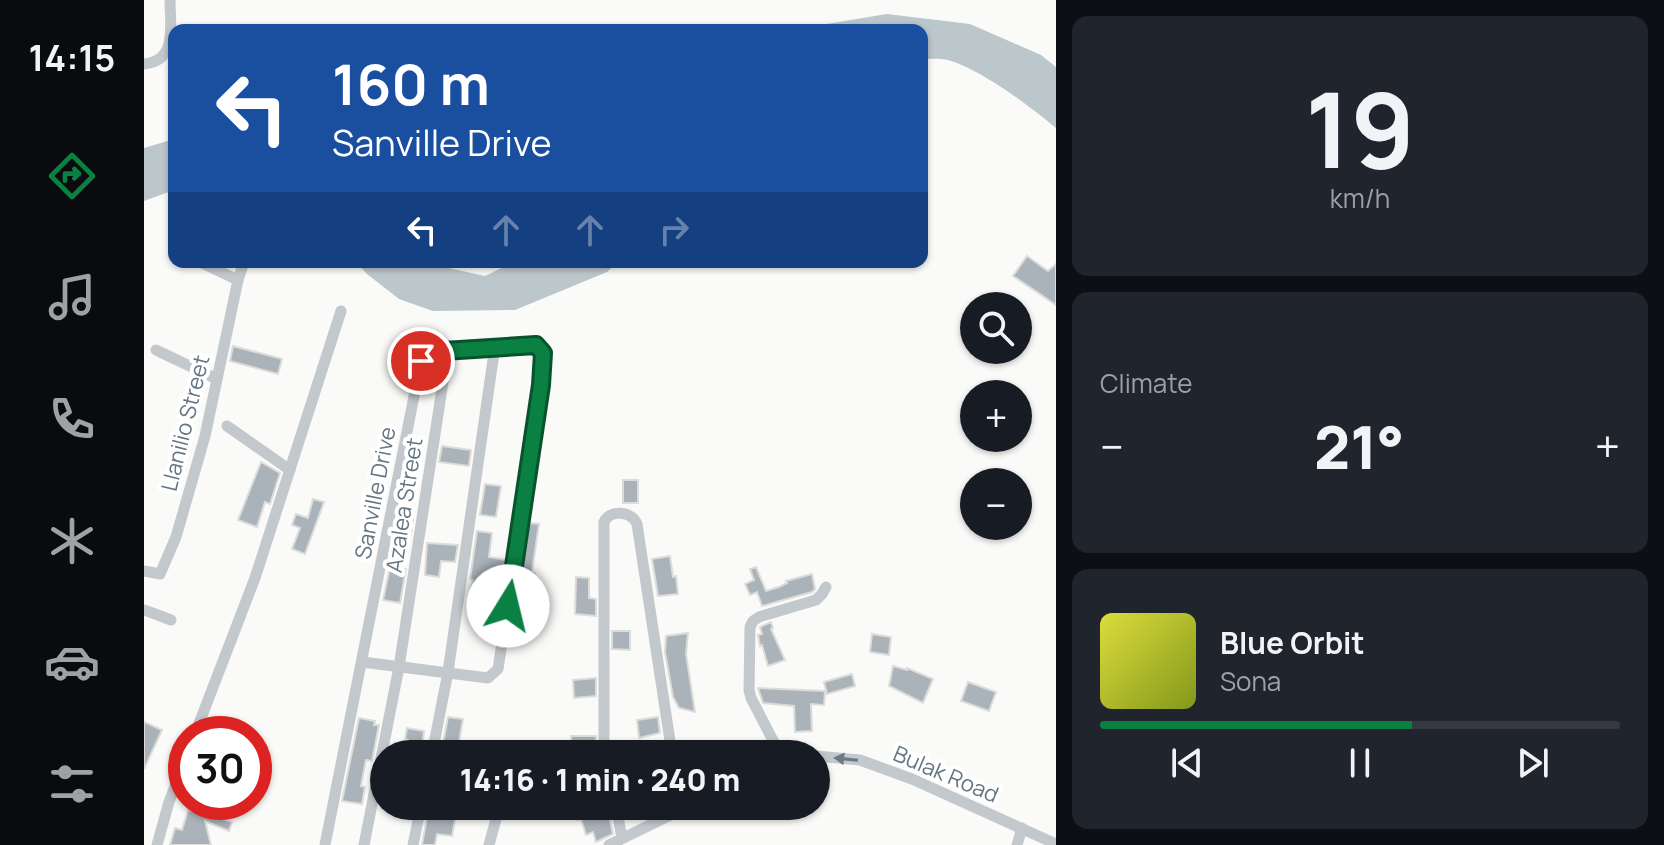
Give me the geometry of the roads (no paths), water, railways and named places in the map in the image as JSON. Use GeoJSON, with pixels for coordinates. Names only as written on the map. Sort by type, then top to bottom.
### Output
{"type":"FeatureCollection","features":[{"type":"Feature","properties":{"kind":"street"},"geometry":{"type":"LineString","coordinates":[[170,0],[170,24]]}},
{"type":"Feature","properties":{"kind":"street"},"geometry":{"type":"LineString","coordinates":[[144,64],[155,63],[168,49]]}},
{"type":"Feature","properties":{"kind":"street"},"geometry":{"type":"LineString","coordinates":[[213,268],[238,280]]}},
{"type":"Feature","properties":{"kind":"street","name":"Llanilio Street"},"geometry":{"type":"LineString","coordinates":[[144,571],[160,574],[176,537],[205,436],[242,268]]}},
{"type":"Feature","properties":{"kind":"street"},"geometry":{"type":"LineString","coordinates":[[202,716],[255,578],[341,311]]}},
{"type":"Feature","properties":{"kind":"street","name":"Sanville Drive"},"geometry":{"type":"LineString","coordinates":[[325,845],[421,361],[428,352],[536,345],[543,353],[541,385],[498,669],[488,678],[448,672]]}},
{"type":"Feature","properties":{"kind":"street"},"geometry":{"type":"LineString","coordinates":[[435,740],[448,672],[495,346]]}},
{"type":"Feature","properties":{"kind":"street"},"geometry":{"type":"LineString","coordinates":[[156,350],[217,379]]}},
{"type":"Feature","properties":{"kind":"street","name":"Azalea Street"},"geometry":{"type":"LineString","coordinates":[[364,845],[399,667],[448,350]]}},
{"type":"Feature","properties":{"kind":"street"},"geometry":{"type":"LineString","coordinates":[[227,426],[290,470]]}},
{"type":"Feature","properties":{"kind":"street"},"geometry":{"type":"LineString","coordinates":[[604,740],[604,522],[611,514],[628,514],[635,517],[637,524],[670,740]]}},
{"type":"Feature","properties":{"kind":"street"},"geometry":{"type":"LineString","coordinates":[[771,740],[749,690],[750,627],[759,617],[816,600],[826,587]]}},
{"type":"Feature","properties":{"kind":"street"},"geometry":{"type":"LineString","coordinates":[[144,610],[171,620]]}},
{"type":"Feature","properties":{"kind":"street"},"geometry":{"type":"LineString","coordinates":[[362,662],[448,672]]}},
{"type":"Feature","properties":{"kind":"street","name":"Bulak Road"},"geometry":{"type":"LineString","coordinates":[[830,757],[860,760],[912,779],[1056,844]]}},
{"type":"Feature","properties":{"kind":"street"},"geometry":{"type":"LineString","coordinates":[[157,845],[168,806]]}},
{"type":"Feature","properties":{"kind":"street"},"geometry":{"type":"LineString","coordinates":[[413,845],[418,820]]}},
{"type":"Feature","properties":{"kind":"street"},"geometry":{"type":"LineString","coordinates":[[489,845],[496,820]]}},
{"type":"Feature","properties":{"kind":"street"},"geometry":{"type":"LineString","coordinates":[[619,820],[622,838]]}},
{"type":"Feature","properties":{"kind":"street"},"geometry":{"type":"LineString","coordinates":[[609,845],[659,820]]}},
{"type":"Feature","properties":{"kind":"street"},"geometry":{"type":"LineString","coordinates":[[1017,845],[1022,828]]}}]}
